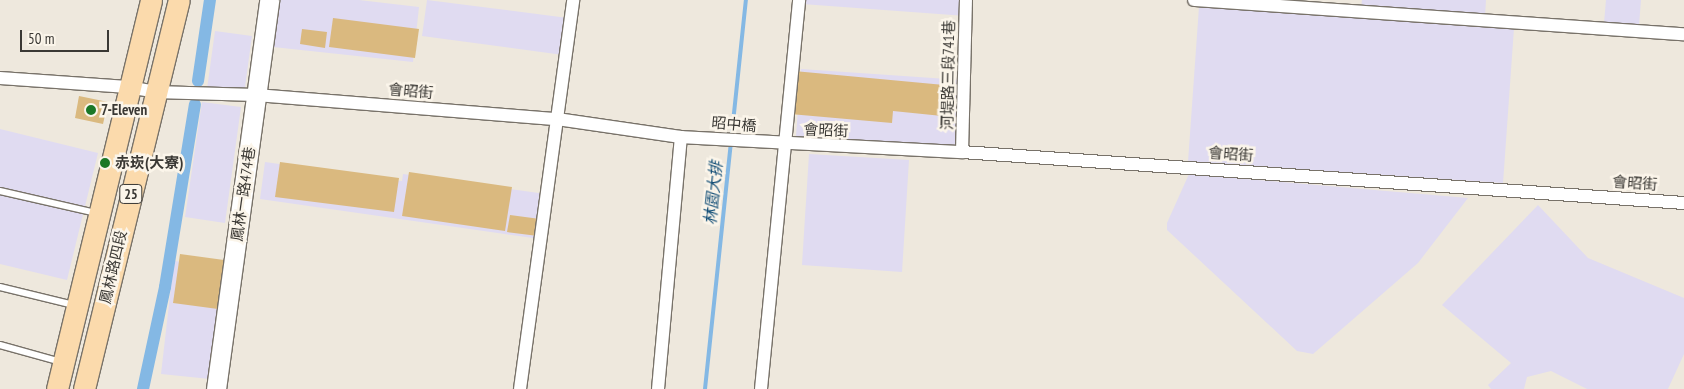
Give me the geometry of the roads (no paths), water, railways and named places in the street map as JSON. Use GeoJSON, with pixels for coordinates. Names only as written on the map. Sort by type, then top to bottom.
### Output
{"type":"FeatureCollection","features":[{"type":"Feature","properties":{"kind":"main road","name":"鳳林路四段"},"geometry":{"type":"LineString","coordinates":[[57,389],[150,0]]}},
{"type":"Feature","properties":{"kind":"main road","name":"鳳林路四段"},"geometry":{"type":"LineString","coordinates":[[84,389],[179,0]]}},
{"type":"Feature","properties":{"kind":"street","name":"鳳林一路474巷"},"geometry":{"type":"LineString","coordinates":[[216,389],[269,0]]}},
{"type":"Feature","properties":{"kind":"street"},"geometry":{"type":"LineString","coordinates":[[520,389],[572,0]]}},
{"type":"Feature","properties":{"kind":"street"},"geometry":{"type":"LineString","coordinates":[[761,389],[780,144],[799,0]]}},
{"type":"Feature","properties":{"kind":"street","name":"河堤路三段741巷"},"geometry":{"type":"LineString","coordinates":[[962,152],[966,0]]}},
{"type":"Feature","properties":{"kind":"street"},"geometry":{"type":"LineString","coordinates":[[1194,0],[1684,34]]}},
{"type":"Feature","properties":{"kind":"street","name":"會昭街"},"geometry":{"type":"LineString","coordinates":[[0,78],[128,87],[155,92],[256,95],[557,120],[686,137]]}},
{"type":"Feature","properties":{"kind":"street"},"geometry":{"type":"LineString","coordinates":[[658,389],[686,137]]}},
{"type":"Feature","properties":{"kind":"street","name":"昭中橋"},"geometry":{"type":"LineString","coordinates":[[686,137],[780,144]]}},
{"type":"Feature","properties":{"kind":"street","name":"會昭街"},"geometry":{"type":"LineString","coordinates":[[780,144],[962,152],[1684,203]]}},
{"type":"Feature","properties":{"kind":"lane"},"geometry":{"type":"LineString","coordinates":[[0,191],[98,214]]}},
{"type":"Feature","properties":{"kind":"lane"},"geometry":{"type":"LineString","coordinates":[[0,287],[77,306]]}},
{"type":"Feature","properties":{"kind":"lane"},"geometry":{"type":"LineString","coordinates":[[0,345],[63,363]]}},
{"type":"Feature","properties":{"kind":"waterway"},"geometry":{"type":"LineString","coordinates":[[198,81],[210,0]]}},
{"type":"Feature","properties":{"kind":"waterway","name":"林園大排"},"geometry":{"type":"LineString","coordinates":[[705,389],[746,0]]}},
{"type":"Feature","properties":{"kind":"waterway"},"geometry":{"type":"LineString","coordinates":[[143,389],[165,287],[195,104]]}},
{"type":"Feature","properties":{"kind":"place","name":"7-Eleven"},"geometry":{"type":"Point","coordinates":[91,110]}},
{"type":"Feature","properties":{"kind":"place","name":"赤崁(大寮)"},"geometry":{"type":"Point","coordinates":[105,163]}}]}
